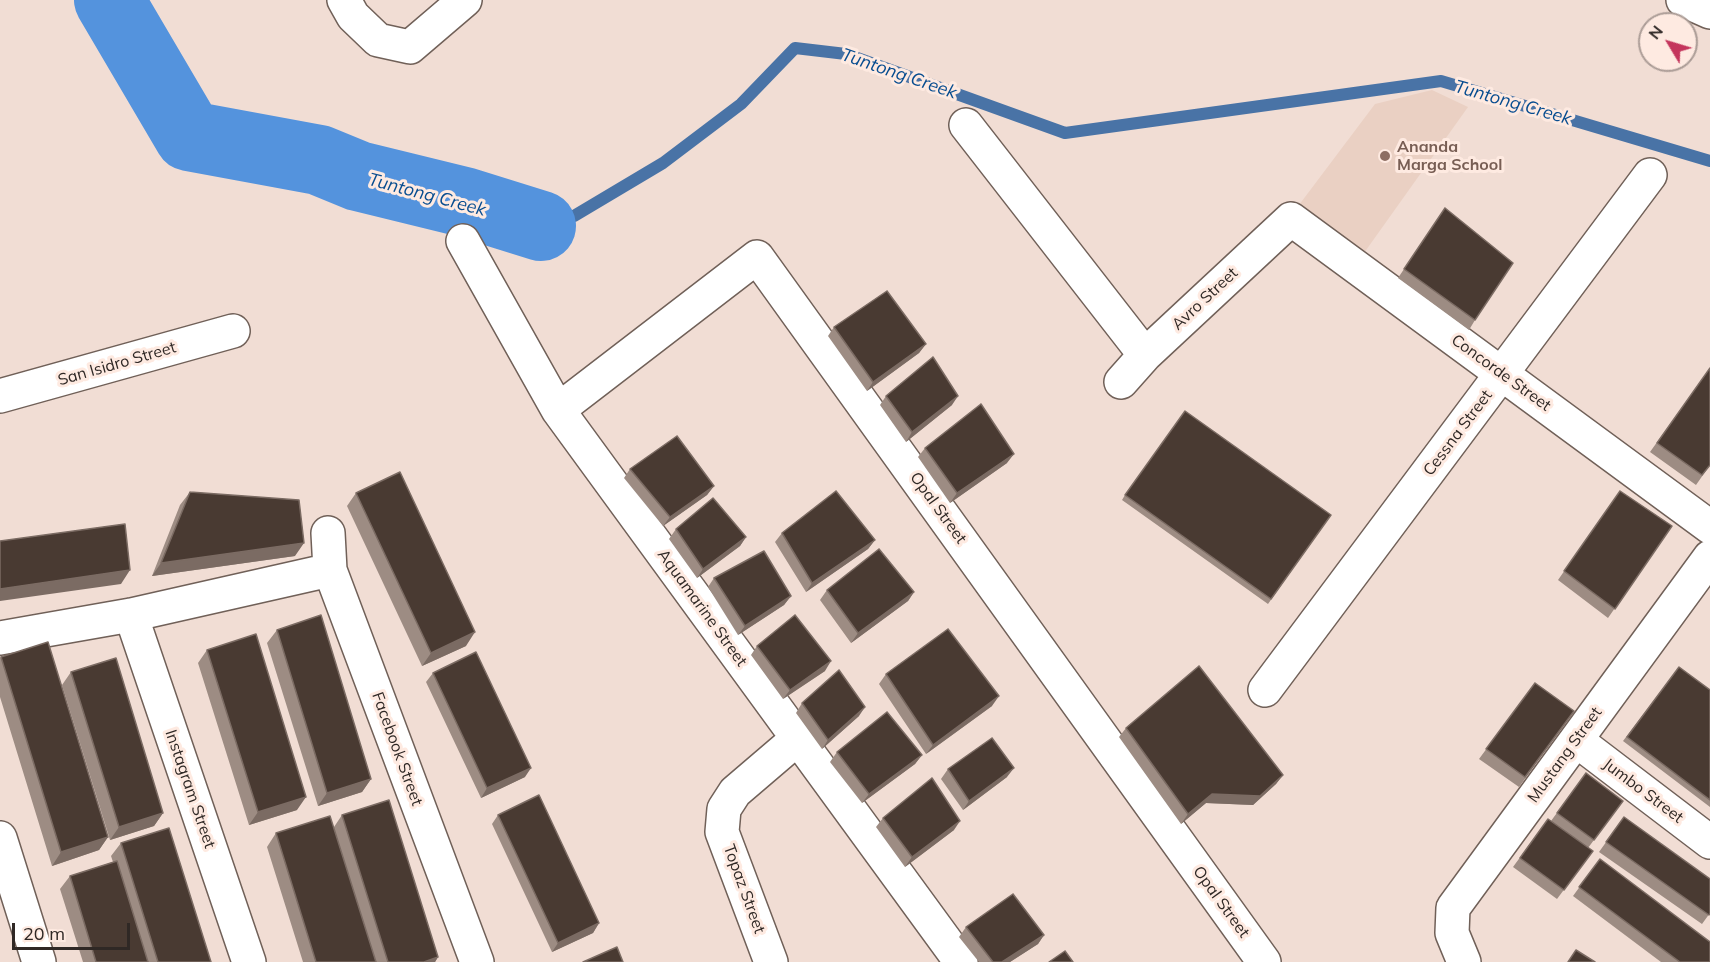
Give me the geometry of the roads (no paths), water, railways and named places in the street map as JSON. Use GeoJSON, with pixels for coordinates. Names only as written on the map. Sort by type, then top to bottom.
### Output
{"type":"FeatureCollection","features":[{"type":"Feature","properties":{"kind":"street"},"geometry":{"type":"LineString","coordinates":[[344,0],[353,16],[378,40],[410,47],[465,0]]}},
{"type":"Feature","properties":{"kind":"street"},"geometry":{"type":"LineString","coordinates":[[1683,0],[1710,12]]}},
{"type":"Feature","properties":{"kind":"street"},"geometry":{"type":"LineString","coordinates":[[966,126],[1145,355]]}},
{"type":"Feature","properties":{"kind":"street","name":"Cessna Street"},"geometry":{"type":"LineString","coordinates":[[1265,690],[1650,175]]}},
{"type":"Feature","properties":{"kind":"street","name":"Avro Street"},"geometry":{"type":"LineString","coordinates":[[1121,382],[1145,355],[1291,219]]}},
{"type":"Feature","properties":{"kind":"street","name":"Concorde Street"},"geometry":{"type":"LineString","coordinates":[[1291,219],[1710,527]]}},
{"type":"Feature","properties":{"kind":"street","name":"Aquamarine Street"},"geometry":{"type":"LineString","coordinates":[[463,241],[558,410],[961,962]]}},
{"type":"Feature","properties":{"kind":"street","name":"Opal Street"},"geometry":{"type":"LineString","coordinates":[[558,410],[757,257],[1264,962]]}},
{"type":"Feature","properties":{"kind":"street","name":"San Isidro Street"},"geometry":{"type":"LineString","coordinates":[[0,396],[233,331]]}},
{"type":"Feature","properties":{"kind":"street","name":"Facebook Street"},"geometry":{"type":"LineString","coordinates":[[328,533],[330,570],[477,962]]}},
{"type":"Feature","properties":{"kind":"street","name":"Mustang Street"},"geometry":{"type":"LineString","coordinates":[[1464,962],[1452,933],[1453,908],[1710,557]]}},
{"type":"Feature","properties":{"kind":"street"},"geometry":{"type":"LineString","coordinates":[[0,638],[130,615],[330,570]]}},
{"type":"Feature","properties":{"kind":"street","name":"Instagram Street"},"geometry":{"type":"LineString","coordinates":[[130,615],[249,962]]}},
{"type":"Feature","properties":{"kind":"street","name":"Topaz Street"},"geometry":{"type":"LineString","coordinates":[[771,962],[722,832],[724,809],[735,792],[797,739]]}},
{"type":"Feature","properties":{"kind":"street","name":"Jumbo Street"},"geometry":{"type":"LineString","coordinates":[[1576,740],[1710,842]]}},
{"type":"Feature","properties":{"kind":"street"},"geometry":{"type":"LineString","coordinates":[[0,838],[39,962]]}},
{"type":"Feature","properties":{"kind":"waterway","name":"Tuntong Creek"},"geometry":{"type":"LineString","coordinates":[[109,0],[189,136],[319,160],[358,176],[464,202],[541,226]]}},
{"type":"Feature","properties":{"kind":"waterway","name":"Tuntong Creek"},"geometry":{"type":"LineString","coordinates":[[541,226],[574,216],[663,163],[741,104],[795,48],[846,54],[1065,133],[1441,81],[1710,161]]}},
{"type":"Feature","properties":{"kind":"place","name":"Ananda Marga School"},"geometry":{"type":"Point","coordinates":[1385,156]}}]}
